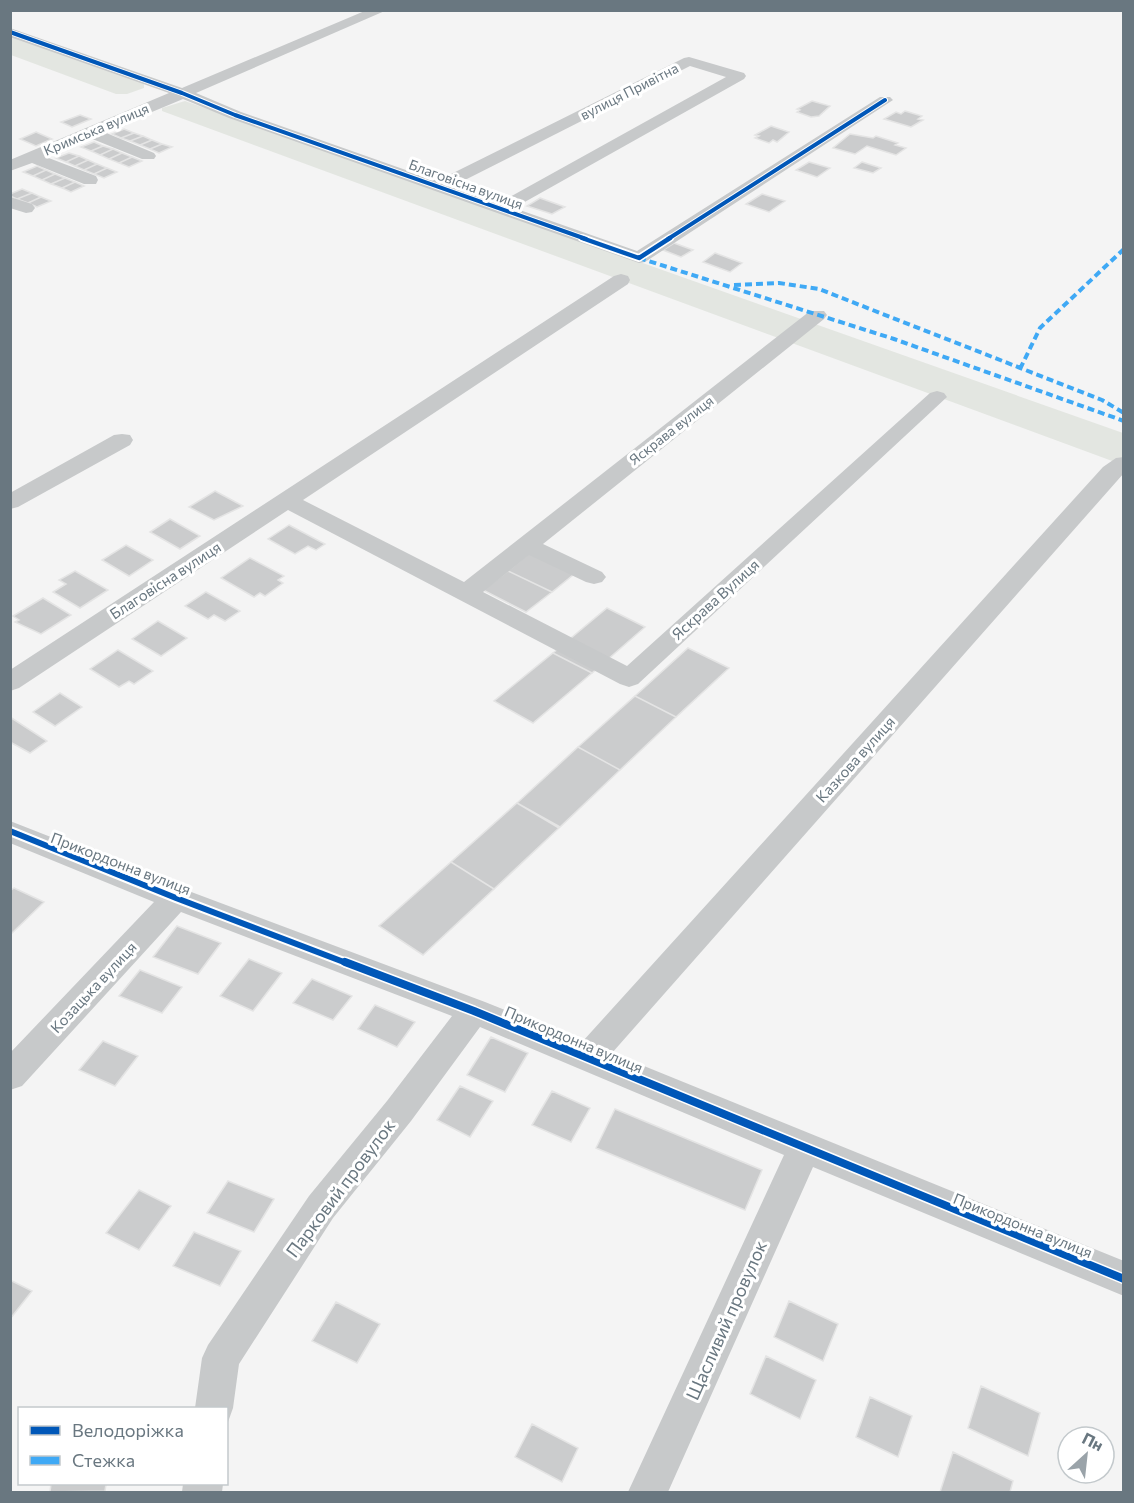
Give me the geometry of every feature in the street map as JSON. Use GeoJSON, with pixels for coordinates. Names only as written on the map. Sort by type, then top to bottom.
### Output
{"type":"FeatureCollection","features":[{"type":"Feature","properties":{"kind":"street","name":"Кримська вулиця"},"geometry":{"type":"LineString","coordinates":[[10,166],[380,10]]}},
{"type":"Feature","properties":{"kind":"street","name":"Благовісна вулиця"},"geometry":{"type":"LineString","coordinates":[[10,32],[182,93],[235,115],[639,258],[885,100]]}},
{"type":"Feature","properties":{"kind":"street","name":"вулиця Привітна"},"geometry":{"type":"LineString","coordinates":[[438,187],[689,61],[739,75],[500,209]]}},
{"type":"Feature","properties":{"kind":"street"},"geometry":{"type":"LineString","coordinates":[[89,132],[148,156]]}},
{"type":"Feature","properties":{"kind":"street"},"geometry":{"type":"LineString","coordinates":[[32,157],[90,180]]}},
{"type":"Feature","properties":{"kind":"street","name":"Благовісна вулиця"},"geometry":{"type":"LineString","coordinates":[[10,681],[621,280]]}},
{"type":"Feature","properties":{"kind":"street","name":"Яскрава вулиця"},"geometry":{"type":"LineString","coordinates":[[466,593],[817,315]]}},
{"type":"Feature","properties":{"kind":"street","name":"Яскрава Вулиця"},"geometry":{"type":"LineString","coordinates":[[466,593],[629,678],[937,397]]}},
{"type":"Feature","properties":{"kind":"street"},"geometry":{"type":"LineString","coordinates":[[10,502],[122,440]]}},
{"type":"Feature","properties":{"kind":"street","name":"Казкова вулиця"},"geometry":{"type":"LineString","coordinates":[[588,1058],[1111,472],[1124,463]]}},
{"type":"Feature","properties":{"kind":"street"},"geometry":{"type":"LineString","coordinates":[[286,500],[466,593]]}},
{"type":"Feature","properties":{"kind":"street"},"geometry":{"type":"LineString","coordinates":[[526,545],[594,577]]}},
{"type":"Feature","properties":{"kind":"street","name":"Прикордонна вулиця"},"geometry":{"type":"LineString","coordinates":[[10,831],[176,898],[474,1011],[1124,1279]]}},
{"type":"Feature","properties":{"kind":"street","name":"Козацька вулиця"},"geometry":{"type":"LineString","coordinates":[[10,1076],[176,898]]}},
{"type":"Feature","properties":{"kind":"street","name":"Парковий провулок"},"geometry":{"type":"LineString","coordinates":[[214,1407],[221,1358],[321,1207],[399,1111],[474,1011]]}},
{"type":"Feature","properties":{"kind":"street","name":"Щасливий провулок"},"geometry":{"type":"LineString","coordinates":[[648,1492],[804,1148]]}},
{"type":"Feature","properties":{"kind":"shaded area"},"geometry":{"type":"Polygon","coordinates":[[[10,35],[144,83],[144,88],[127,94],[116,94],[11,55],[10,35]]]}},
{"type":"Feature","properties":{"kind":"shaded area"},"geometry":{"type":"Polygon","coordinates":[[[185,101],[1123,433],[1123,465],[162,111],[162,108],[185,101]]]}},
{"type":"Feature","properties":{"kind":"building"},"geometry":{"type":"Polygon","coordinates":[[[812,101],[830,106],[819,116],[811,117],[797,112],[800,110],[797,109],[812,101]]]}},
{"type":"Feature","properties":{"kind":"building"},"geometry":{"type":"Polygon","coordinates":[[[905,111],[922,116],[918,119],[923,120],[911,127],[884,119],[896,112],[901,114],[905,111]]]}},
{"type":"Feature","properties":{"kind":"building"},"geometry":{"type":"Polygon","coordinates":[[[80,115],[91,119],[72,127],[61,122],[80,115]]]}},
{"type":"Feature","properties":{"kind":"building"},"geometry":{"type":"Polygon","coordinates":[[[771,126],[789,132],[777,142],[773,140],[769,143],[755,138],[759,136],[755,135],[771,126]]]}},
{"type":"Feature","properties":{"kind":"building"},"geometry":{"type":"Polygon","coordinates":[[[124,129],[134,133],[121,138],[112,134],[124,129]]]}},
{"type":"Feature","properties":{"kind":"building"},"geometry":{"type":"Polygon","coordinates":[[[36,132],[52,139],[36,146],[20,139],[36,132]]]}},
{"type":"Feature","properties":{"kind":"building"},"geometry":{"type":"Polygon","coordinates":[[[134,133],[143,136],[130,141],[121,138],[134,133]]]}},
{"type":"Feature","properties":{"kind":"building"},"geometry":{"type":"Polygon","coordinates":[[[850,134],[873,138],[876,136],[906,148],[896,155],[867,146],[855,154],[833,148],[850,134]]]}},
{"type":"Feature","properties":{"kind":"building"},"geometry":{"type":"Polygon","coordinates":[[[143,136],[152,140],[140,145],[130,141],[143,136]]]}},
{"type":"Feature","properties":{"kind":"building"},"geometry":{"type":"Polygon","coordinates":[[[152,140],[162,144],[150,149],[140,145],[152,140]]]}},
{"type":"Feature","properties":{"kind":"building"},"geometry":{"type":"Polygon","coordinates":[[[94,142],[103,146],[91,151],[81,147],[94,142]]]}},
{"type":"Feature","properties":{"kind":"building"},"geometry":{"type":"Polygon","coordinates":[[[162,144],[172,147],[159,153],[150,149],[162,144]]]}},
{"type":"Feature","properties":{"kind":"building"},"geometry":{"type":"Polygon","coordinates":[[[103,146],[113,149],[100,155],[91,151],[103,146]]]}},
{"type":"Feature","properties":{"kind":"building"},"geometry":{"type":"Polygon","coordinates":[[[113,149],[122,153],[109,159],[100,155],[113,149]]]}},
{"type":"Feature","properties":{"kind":"building"},"geometry":{"type":"Polygon","coordinates":[[[69,153],[79,156],[66,162],[56,158],[69,153]]]}},
{"type":"Feature","properties":{"kind":"building"},"geometry":{"type":"Polygon","coordinates":[[[122,153],[132,157],[119,163],[109,159],[122,153]]]}},
{"type":"Feature","properties":{"kind":"building"},"geometry":{"type":"Polygon","coordinates":[[[79,156],[88,160],[75,166],[66,162],[79,156]]]}},
{"type":"Feature","properties":{"kind":"building"},"geometry":{"type":"Polygon","coordinates":[[[132,157],[142,161],[129,167],[119,163],[132,157]]]}},
{"type":"Feature","properties":{"kind":"building"},"geometry":{"type":"Polygon","coordinates":[[[88,160],[97,164],[84,170],[75,166],[88,160]]]}},
{"type":"Feature","properties":{"kind":"building"},"geometry":{"type":"Polygon","coordinates":[[[809,162],[830,168],[817,177],[796,170],[809,162]]]}},
{"type":"Feature","properties":{"kind":"building"},"geometry":{"type":"Polygon","coordinates":[[[862,162],[881,168],[873,173],[854,168],[862,162]]]}},
{"type":"Feature","properties":{"kind":"building"},"geometry":{"type":"Polygon","coordinates":[[[97,164],[107,168],[94,174],[84,170],[97,164]]]}},
{"type":"Feature","properties":{"kind":"building"},"geometry":{"type":"Polygon","coordinates":[[[37,166],[46,170],[33,176],[23,172],[37,166]]]}},
{"type":"Feature","properties":{"kind":"building"},"geometry":{"type":"Polygon","coordinates":[[[107,168],[117,172],[104,178],[94,174],[107,168]]]}},
{"type":"Feature","properties":{"kind":"building"},"geometry":{"type":"Polygon","coordinates":[[[46,170],[55,174],[42,180],[33,176],[46,170]]]}},
{"type":"Feature","properties":{"kind":"building"},"geometry":{"type":"Polygon","coordinates":[[[55,174],[65,178],[51,184],[42,180],[55,174]]]}},
{"type":"Feature","properties":{"kind":"building"},"geometry":{"type":"Polygon","coordinates":[[[65,178],[75,182],[62,188],[51,184],[65,178]]]}},
{"type":"Feature","properties":{"kind":"building"},"geometry":{"type":"Polygon","coordinates":[[[75,182],[84,186],[71,192],[62,188],[75,182]]]}},
{"type":"Feature","properties":{"kind":"building"},"geometry":{"type":"Polygon","coordinates":[[[22,189],[32,193],[17,199],[10,196],[10,194],[22,189]]]}},
{"type":"Feature","properties":{"kind":"building"},"geometry":{"type":"Polygon","coordinates":[[[32,193],[41,197],[28,203],[17,199],[32,193]]]}},
{"type":"Feature","properties":{"kind":"building"},"geometry":{"type":"Polygon","coordinates":[[[762,194],[785,201],[769,212],[746,204],[762,194]]]}},
{"type":"Feature","properties":{"kind":"building"},"geometry":{"type":"Polygon","coordinates":[[[41,197],[51,201],[37,207],[28,203],[41,197]]]}},
{"type":"Feature","properties":{"kind":"building"},"geometry":{"type":"Polygon","coordinates":[[[540,198],[565,207],[552,214],[527,206],[540,198]]]}},
{"type":"Feature","properties":{"kind":"building"},"geometry":{"type":"Polygon","coordinates":[[[674,243],[693,250],[681,257],[663,250],[674,243]]]}},
{"type":"Feature","properties":{"kind":"building"},"geometry":{"type":"Polygon","coordinates":[[[715,253],[742,263],[730,272],[703,262],[715,253]]]}},
{"type":"Feature","properties":{"kind":"building"},"geometry":{"type":"Polygon","coordinates":[[[215,491],[243,506],[214,520],[189,507],[215,491]]]}},
{"type":"Feature","properties":{"kind":"building"},"geometry":{"type":"Polygon","coordinates":[[[170,519],[200,536],[180,549],[150,532],[170,519]]]}},
{"type":"Feature","properties":{"kind":"building"},"geometry":{"type":"Polygon","coordinates":[[[289,525],[325,544],[316,550],[308,546],[295,554],[268,539],[289,525]]]}},
{"type":"Feature","properties":{"kind":"building"},"geometry":{"type":"Polygon","coordinates":[[[126,545],[153,560],[129,576],[102,560],[126,545]]]}},
{"type":"Feature","properties":{"kind":"building"},"geometry":{"type":"Polygon","coordinates":[[[533,550],[578,571],[552,592],[508,571],[533,550]]]}},
{"type":"Feature","properties":{"kind":"building"},"geometry":{"type":"Polygon","coordinates":[[[250,558],[284,576],[278,580],[283,583],[265,596],[260,593],[254,597],[221,578],[250,558]]]}},
{"type":"Feature","properties":{"kind":"building"},"geometry":{"type":"Polygon","coordinates":[[[75,571],[108,590],[80,608],[53,592],[66,584],[59,580],[75,571]]]}},
{"type":"Feature","properties":{"kind":"building"},"geometry":{"type":"Polygon","coordinates":[[[508,571],[552,592],[526,612],[483,590],[508,571]]]}},
{"type":"Feature","properties":{"kind":"building"},"geometry":{"type":"Polygon","coordinates":[[[206,592],[240,611],[225,621],[214,615],[208,619],[185,606],[206,592]]]}},
{"type":"Feature","properties":{"kind":"building"},"geometry":{"type":"Polygon","coordinates":[[[43,598],[71,615],[41,634],[15,622],[19,620],[13,616],[43,598]]]}},
{"type":"Feature","properties":{"kind":"building"},"geometry":{"type":"Polygon","coordinates":[[[607,608],[645,627],[592,673],[553,653],[607,608]]]}},
{"type":"Feature","properties":{"kind":"building"},"geometry":{"type":"Polygon","coordinates":[[[158,621],[187,638],[161,656],[132,639],[158,621]]]}},
{"type":"Feature","properties":{"kind":"building"},"geometry":{"type":"Polygon","coordinates":[[[688,648],[729,668],[676,717],[635,696],[688,648]]]}},
{"type":"Feature","properties":{"kind":"building"},"geometry":{"type":"Polygon","coordinates":[[[118,650],[153,671],[134,684],[129,681],[119,687],[90,669],[118,650]]]}},
{"type":"Feature","properties":{"kind":"building"},"geometry":{"type":"Polygon","coordinates":[[[553,653],[592,673],[533,723],[494,701],[553,653]]]}},
{"type":"Feature","properties":{"kind":"building"},"geometry":{"type":"Polygon","coordinates":[[[60,693],[82,707],[55,726],[33,712],[60,693]]]}},
{"type":"Feature","properties":{"kind":"building"},"geometry":{"type":"Polygon","coordinates":[[[635,696],[676,717],[620,770],[578,747],[635,696]]]}},
{"type":"Feature","properties":{"kind":"building"},"geometry":{"type":"Polygon","coordinates":[[[10,717],[47,741],[30,753],[10,742],[10,717]]]}},
{"type":"Feature","properties":{"kind":"building"},"geometry":{"type":"Polygon","coordinates":[[[578,747],[620,770],[560,827],[517,803],[578,747]]]}},
{"type":"Feature","properties":{"kind":"building"},"geometry":{"type":"Polygon","coordinates":[[[517,803],[559,828],[494,889],[451,862],[517,803]]]}},
{"type":"Feature","properties":{"kind":"building"},"geometry":{"type":"Polygon","coordinates":[[[451,862],[494,889],[423,955],[379,926],[451,862]]]}},
{"type":"Feature","properties":{"kind":"building"},"geometry":{"type":"Polygon","coordinates":[[[14,888],[44,902],[10,935],[10,891],[14,888]]]}},
{"type":"Feature","properties":{"kind":"building"},"geometry":{"type":"Polygon","coordinates":[[[177,926],[221,943],[198,974],[153,957],[177,926]]]}},
{"type":"Feature","properties":{"kind":"building"},"geometry":{"type":"Polygon","coordinates":[[[249,959],[282,973],[253,1011],[220,996],[249,959]]]}},
{"type":"Feature","properties":{"kind":"building"},"geometry":{"type":"Polygon","coordinates":[[[140,970],[182,987],[162,1013],[119,996],[140,970]]]}},
{"type":"Feature","properties":{"kind":"building"},"geometry":{"type":"Polygon","coordinates":[[[312,979],[352,996],[333,1020],[293,1003],[312,979]]]}},
{"type":"Feature","properties":{"kind":"building"},"geometry":{"type":"Polygon","coordinates":[[[375,1005],[415,1022],[397,1047],[358,1029],[375,1005]]]}},
{"type":"Feature","properties":{"kind":"building"},"geometry":{"type":"Polygon","coordinates":[[[491,1037],[528,1053],[505,1092],[467,1075],[491,1037]]]}},
{"type":"Feature","properties":{"kind":"building"},"geometry":{"type":"Polygon","coordinates":[[[103,1041],[138,1056],[115,1086],[79,1070],[103,1041]]]}},
{"type":"Feature","properties":{"kind":"building"},"geometry":{"type":"Polygon","coordinates":[[[460,1086],[493,1101],[470,1137],[437,1120],[460,1086]]]}},
{"type":"Feature","properties":{"kind":"building"},"geometry":{"type":"Polygon","coordinates":[[[552,1091],[590,1108],[571,1142],[532,1125],[552,1091]]]}},
{"type":"Feature","properties":{"kind":"building"},"geometry":{"type":"Polygon","coordinates":[[[615,1109],[762,1170],[745,1210],[596,1148],[615,1109]]]}},
{"type":"Feature","properties":{"kind":"building"},"geometry":{"type":"Polygon","coordinates":[[[228,1181],[274,1199],[254,1232],[207,1213],[228,1181]]]}},
{"type":"Feature","properties":{"kind":"building"},"geometry":{"type":"Polygon","coordinates":[[[139,1190],[171,1206],[139,1250],[106,1233],[139,1190]]]}},
{"type":"Feature","properties":{"kind":"building"},"geometry":{"type":"Polygon","coordinates":[[[194,1232],[241,1251],[220,1286],[173,1266],[194,1232]]]}},
{"type":"Feature","properties":{"kind":"building"},"geometry":{"type":"Polygon","coordinates":[[[10,1280],[32,1291],[10,1319],[10,1280]]]}},
{"type":"Feature","properties":{"kind":"building"},"geometry":{"type":"Polygon","coordinates":[[[789,1301],[838,1324],[823,1361],[774,1337],[789,1301]]]}},
{"type":"Feature","properties":{"kind":"building"},"geometry":{"type":"Polygon","coordinates":[[[336,1302],[380,1324],[357,1363],[312,1341],[336,1302]]]}},
{"type":"Feature","properties":{"kind":"building"},"geometry":{"type":"Polygon","coordinates":[[[766,1356],[816,1380],[800,1419],[750,1394],[766,1356]]]}},
{"type":"Feature","properties":{"kind":"building"},"geometry":{"type":"Polygon","coordinates":[[[981,1386],[1040,1413],[1028,1456],[968,1428],[981,1386]]]}},
{"type":"Feature","properties":{"kind":"building"},"geometry":{"type":"Polygon","coordinates":[[[870,1397],[912,1416],[898,1457],[856,1437],[870,1397]]]}},
{"type":"Feature","properties":{"kind":"building"},"geometry":{"type":"Polygon","coordinates":[[[532,1424],[578,1448],[562,1482],[515,1457],[532,1424]]]}},
{"type":"Feature","properties":{"kind":"building"},"geometry":{"type":"Polygon","coordinates":[[[953,1452],[1013,1481],[1010,1492],[940,1492],[953,1452]]]}},
{"type":"Feature","properties":{"kind":"building"},"geometry":{"type":"Polygon","coordinates":[[[51,1485],[106,1485],[105,1491],[50,1492],[51,1485]]]}},
{"type":"Feature","properties":{"kind":"marked path"},"geometry":{"type":"LineString","coordinates":[[1020,369],[1040,328],[1124,249]]}},
{"type":"Feature","properties":{"kind":"marked path"},"geometry":{"type":"LineString","coordinates":[[639,258],[894,339],[1124,421]]}},
{"type":"Feature","properties":{"kind":"marked path"},"geometry":{"type":"LineString","coordinates":[[734,285],[779,283],[819,289],[1102,400],[1124,413]]}},
{"type":"Feature","properties":{"kind":"cycle path"},"geometry":{"type":"LineString","coordinates":[[10,32],[182,93],[235,115],[639,258],[885,100]]}},
{"type":"Feature","properties":{"kind":"cycle path"},"geometry":{"type":"LineString","coordinates":[[10,831],[176,898],[474,1011],[1124,1279]]}}]}
